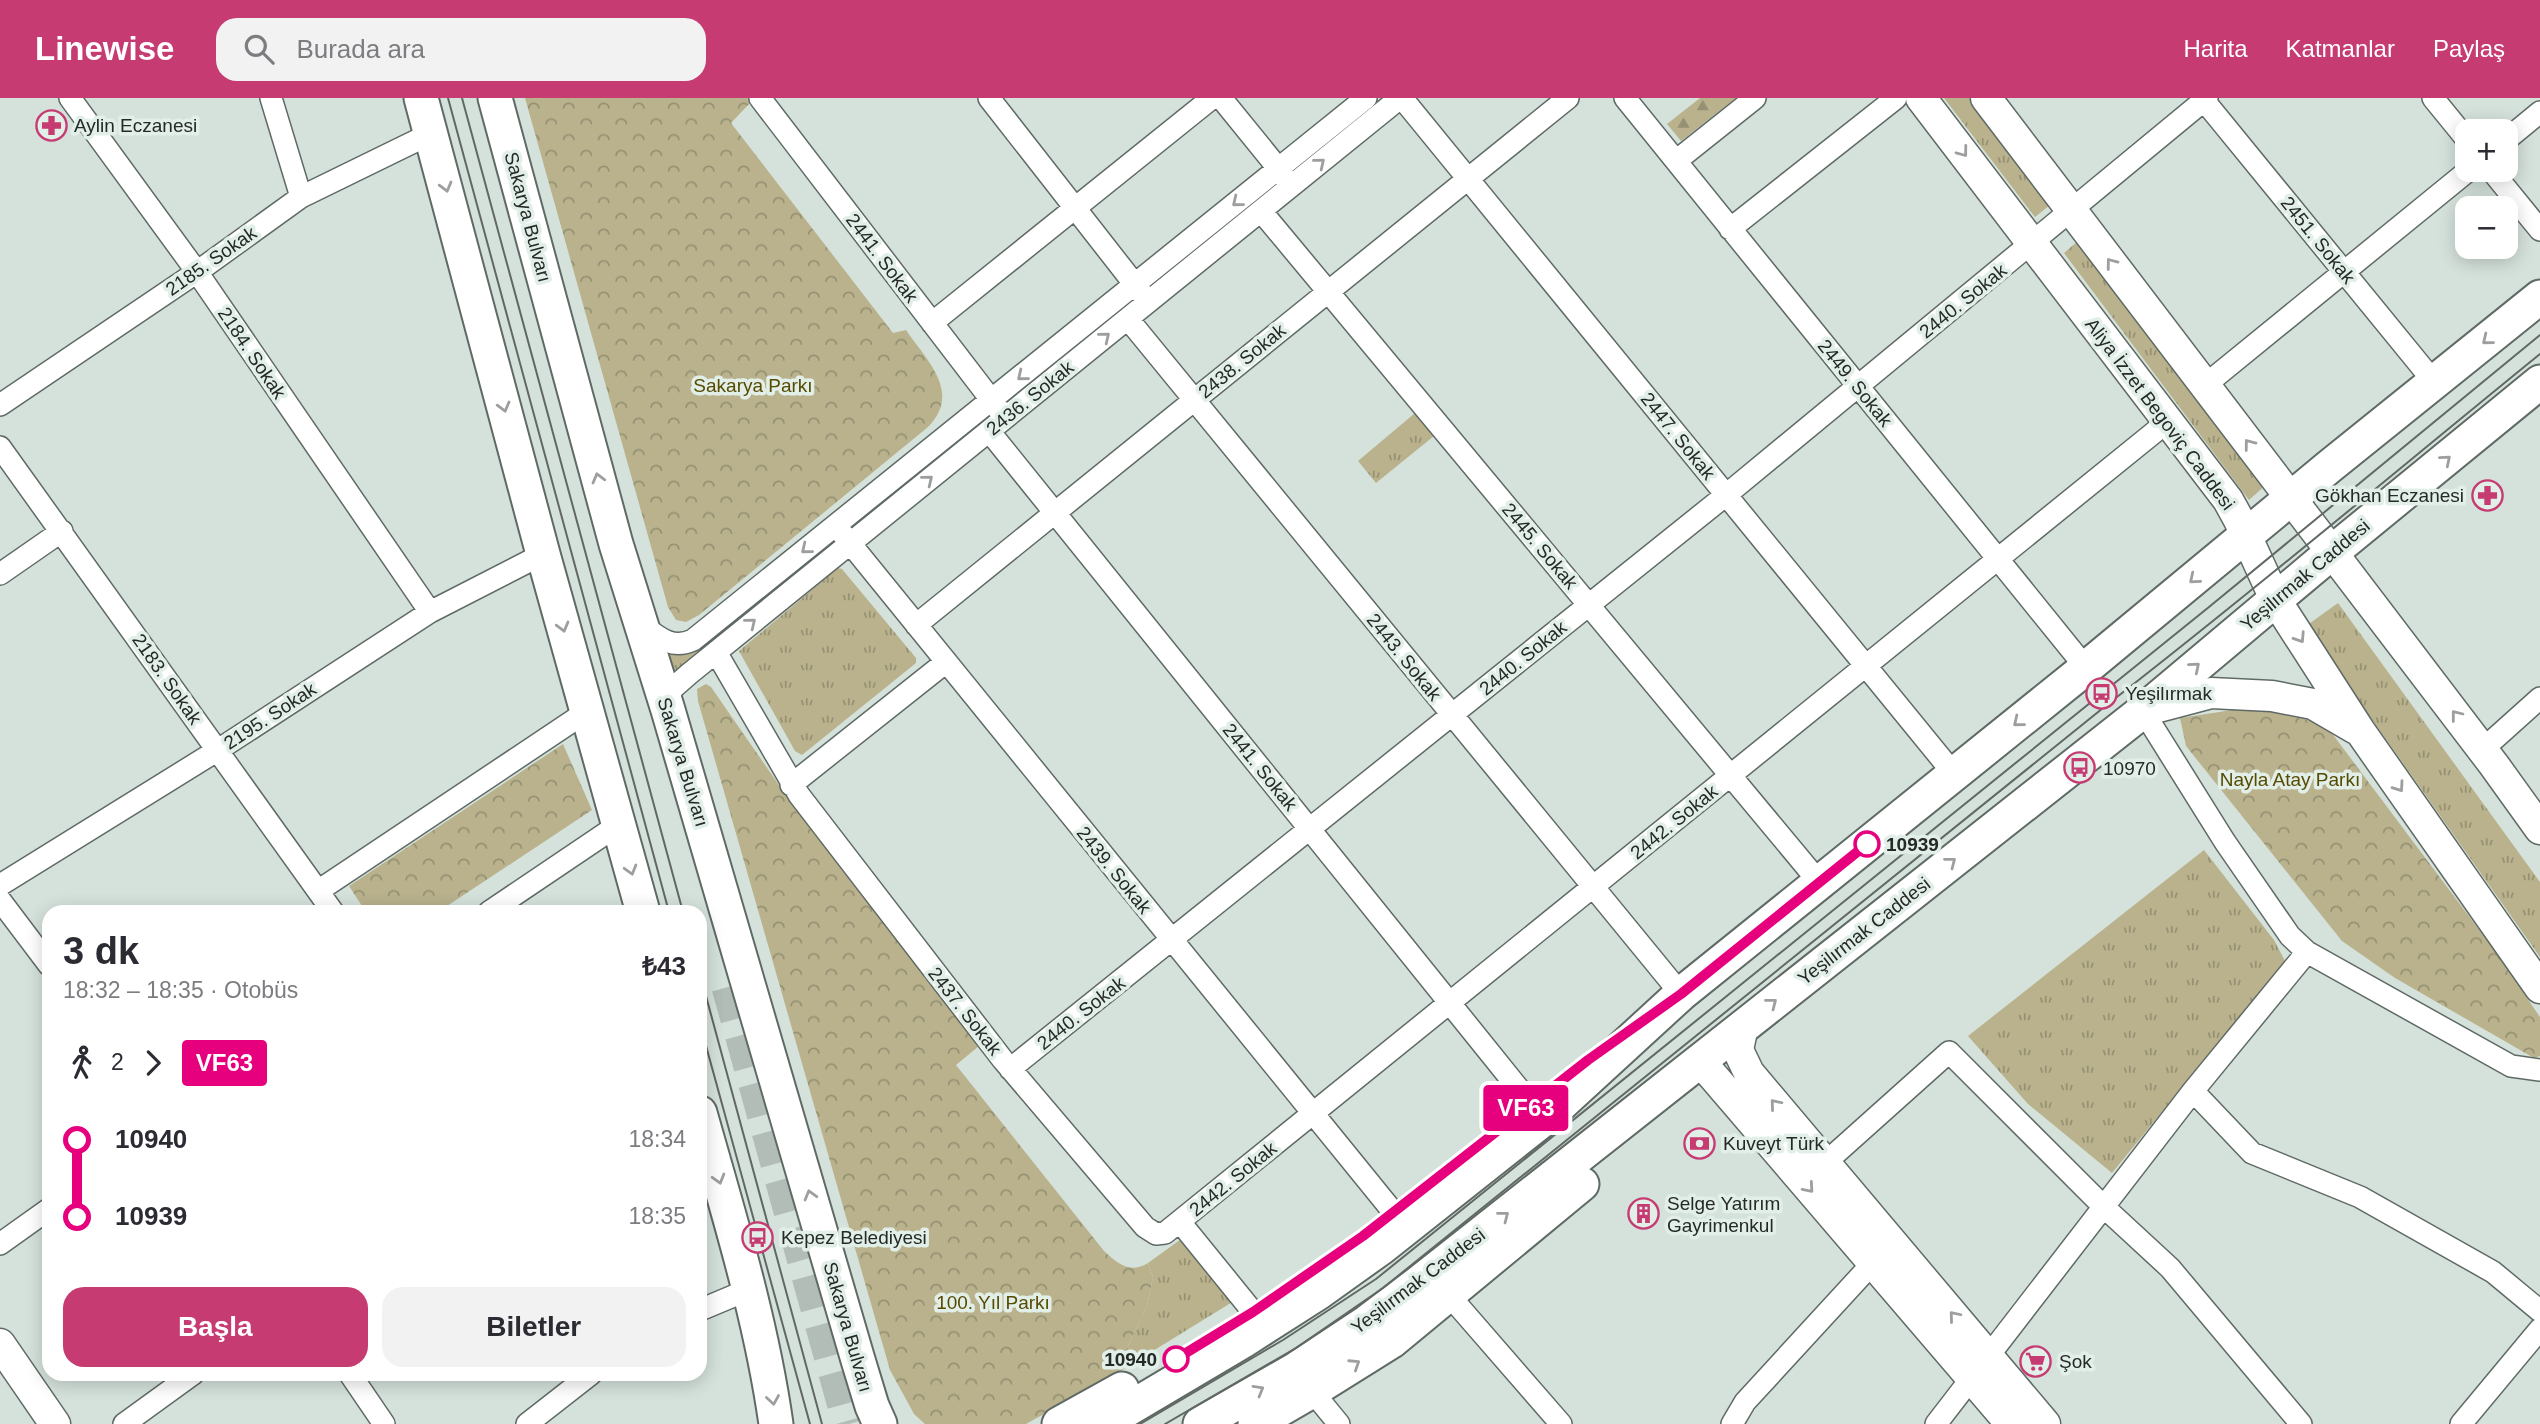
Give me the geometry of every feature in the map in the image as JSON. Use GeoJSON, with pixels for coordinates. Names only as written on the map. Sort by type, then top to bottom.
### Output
{"type":"FeatureCollection","features":[{"type":"Feature","properties":{"kind":"main road"},"geometry":{"type":"LineString","coordinates":[[421,98],[586,712],[641,905]]}},
{"type":"Feature","properties":{"kind":"main road","name":"Sakarya Bulvarı"},"geometry":{"type":"LineString","coordinates":[[495,98],[616,544],[666,702],[858,1360],[880,1424]]}},
{"type":"Feature","properties":{"kind":"main road","name":"Aliya İzzet Begoviç Caddesi"},"geometry":{"type":"LineString","coordinates":[[1921,98],[2228,500],[2275,599],[2360,731],[2540,988]]}},
{"type":"Feature","properties":{"kind":"main road"},"geometry":{"type":"LineString","coordinates":[[1986,98],[2330,553],[2483,750],[2540,829]]}},
{"type":"Feature","properties":{"kind":"main road"},"geometry":{"type":"LineString","coordinates":[[1059,1424],[1176,1359],[1253,1312],[1394,1213],[1531,1104],[1681,994],[2540,297]]}},
{"type":"Feature","properties":{"kind":"main road","name":"Yeşilırmak Caddesi"},"geometry":{"type":"LineString","coordinates":[[1200,1424],[1296,1369],[1367,1322],[1701,1062],[2143,711],[2330,553],[2540,382]]}},
{"type":"Feature","properties":{"kind":"main road"},"geometry":{"type":"LineString","coordinates":[[616,544],[628,629],[705,905]]}},
{"type":"Feature","properties":{"kind":"main road"},"geometry":{"type":"LineString","coordinates":[[2143,711],[2211,693],[2269,696],[2313,704],[2360,731]]}},
{"type":"Feature","properties":{"kind":"main road"},"geometry":{"type":"LineString","coordinates":[[707,912],[728,987]]}},
{"type":"Feature","properties":{"kind":"main road"},"geometry":{"type":"LineString","coordinates":[[1102,1424],[1243,1342],[1381,1248],[1549,1115],[1681,994]]}},
{"type":"Feature","properties":{"kind":"main road"},"geometry":{"type":"LineString","coordinates":[[1743,1026],[1738,1050],[1749,1073],[1825,1163],[1883,1253]]}},
{"type":"Feature","properties":{"kind":"main road"},"geometry":{"type":"LineString","coordinates":[[1255,1424],[1392,1341],[1506,1245],[1649,1131],[1701,1062],[1883,1253],[1979,1366],[2045,1424]]}},
{"type":"Feature","properties":{"kind":"main road"},"geometry":{"type":"LineString","coordinates":[[707,1138],[750,1289],[769,1376],[776,1424]]}},
{"type":"Feature","properties":{"kind":"main road"},"geometry":{"type":"LineString","coordinates":[[0,1344],[55,1424]]}},
{"type":"Feature","properties":{"kind":"main road"},"geometry":{"type":"LineString","coordinates":[[1979,1366],[2011,1424]]}},
{"type":"Feature","properties":{"kind":"street","name":"2184. Sokak"},"geometry":{"type":"LineString","coordinates":[[70,98],[197,272],[430,612]]}},
{"type":"Feature","properties":{"kind":"street"},"geometry":{"type":"LineString","coordinates":[[271,98],[301,197]]}},
{"type":"Feature","properties":{"kind":"street","name":"2441. Sokak"},"geometry":{"type":"LineString","coordinates":[[760,98],[991,400],[997,424],[1055,512],[1531,1104]]}},
{"type":"Feature","properties":{"kind":"street"},"geometry":{"type":"LineString","coordinates":[[989,98],[1149,302]]}},
{"type":"Feature","properties":{"kind":"street"},"geometry":{"type":"LineString","coordinates":[[932,323],[1212,98]]}},
{"type":"Feature","properties":{"kind":"street"},"geometry":{"type":"LineString","coordinates":[[1222,98],[1285,177]]}},
{"type":"Feature","properties":{"kind":"street","name":"2436. Sokak"},"geometry":{"type":"LineString","coordinates":[[666,702],[673,688],[716,652],[1261,211],[1285,177],[1366,98]]}},
{"type":"Feature","properties":{"kind":"street","name":"2436. Sokak"},"geometry":{"type":"LineString","coordinates":[[641,624],[670,643],[682,644],[693,640],[1135,284],[1401,98]]}},
{"type":"Feature","properties":{"kind":"street","name":"2447. Sokak"},"geometry":{"type":"LineString","coordinates":[[1401,98],[1954,774]]}},
{"type":"Feature","properties":{"kind":"street","name":"2438. Sokak"},"geometry":{"type":"LineString","coordinates":[[916,625],[1568,98]]}},
{"type":"Feature","properties":{"kind":"street","name":"2449. Sokak"},"geometry":{"type":"LineString","coordinates":[[1625,98],[2085,668]]}},
{"type":"Feature","properties":{"kind":"street"},"geometry":{"type":"LineString","coordinates":[[1676,161],[1755,98]]}},
{"type":"Feature","properties":{"kind":"street"},"geometry":{"type":"LineString","coordinates":[[1730,229],[1896,98]]}},
{"type":"Feature","properties":{"kind":"street"},"geometry":{"type":"LineString","coordinates":[[2433,98],[2455,125]]}},
{"type":"Feature","properties":{"kind":"street"},"geometry":{"type":"LineString","coordinates":[[2071,210],[2204,99]]}},
{"type":"Feature","properties":{"kind":"street","name":"2451. Sokak"},"geometry":{"type":"LineString","coordinates":[[2204,99],[2434,382]]}},
{"type":"Feature","properties":{"kind":"street"},"geometry":{"type":"LineString","coordinates":[[2518,130],[2540,112]]}},
{"type":"Feature","properties":{"kind":"street","name":"2185. Sokak"},"geometry":{"type":"LineString","coordinates":[[0,405],[197,272],[301,197],[432,134]]}},
{"type":"Feature","properties":{"kind":"street"},"geometry":{"type":"LineString","coordinates":[[2204,386],[2455,181]]}},
{"type":"Feature","properties":{"kind":"street"},"geometry":{"type":"LineString","coordinates":[[2501,182],[2540,230]]}},
{"type":"Feature","properties":{"kind":"street","name":"2440. Sokak"},"geometry":{"type":"LineString","coordinates":[[1010,1069],[1726,495],[2071,210]]}},
{"type":"Feature","properties":{"kind":"street","name":"2445. Sokak"},"geometry":{"type":"LineString","coordinates":[[1261,211],[1819,882]]}},
{"type":"Feature","properties":{"kind":"street","name":"2443. Sokak"},"geometry":{"type":"LineString","coordinates":[[1128,319],[1681,994]]}},
{"type":"Feature","properties":{"kind":"street","name":"2442. Sokak"},"geometry":{"type":"LineString","coordinates":[[1180,1222],[2167,422]]}},
{"type":"Feature","properties":{"kind":"street","name":"2183. Sokak"},"geometry":{"type":"LineString","coordinates":[[0,447],[328,905]]}},
{"type":"Feature","properties":{"kind":"street","name":"2439. Sokak"},"geometry":{"type":"LineString","coordinates":[[836,525],[1394,1213]]}},
{"type":"Feature","properties":{"kind":"street"},"geometry":{"type":"LineString","coordinates":[[0,574],[62,531]]}},
{"type":"Feature","properties":{"kind":"street","name":"2195. Sokak"},"geometry":{"type":"LineString","coordinates":[[0,885],[218,750],[430,612],[543,554]]}},
{"type":"Feature","properties":{"kind":"street","name":"2437. Sokak"},"geometry":{"type":"LineString","coordinates":[[716,652],[791,785],[1010,1069],[1145,1227],[1156,1234],[1165,1233],[1180,1222]]}},
{"type":"Feature","properties":{"kind":"street"},"geometry":{"type":"LineString","coordinates":[[791,785],[946,662]]}},
{"type":"Feature","properties":{"kind":"street"},"geometry":{"type":"LineString","coordinates":[[2483,750],[2540,698]]}},
{"type":"Feature","properties":{"kind":"street"},"geometry":{"type":"LineString","coordinates":[[2143,711],[2225,842],[2290,936],[2308,952],[2511,1066],[2540,1070]]}},
{"type":"Feature","properties":{"kind":"street"},"geometry":{"type":"LineString","coordinates":[[318,891],[586,712]]}},
{"type":"Feature","properties":{"kind":"street"},"geometry":{"type":"LineString","coordinates":[[499,905],[618,825]]}},
{"type":"Feature","properties":{"kind":"street"},"geometry":{"type":"LineString","coordinates":[[0,900],[42,956]]}},
{"type":"Feature","properties":{"kind":"street"},"geometry":{"type":"LineString","coordinates":[[1936,1424],[2193,1091],[2308,952]]}},
{"type":"Feature","properties":{"kind":"street"},"geometry":{"type":"LineString","coordinates":[[1825,1163],[1949,1052],[2105,1208],[2170,1268],[2301,1424]]}},
{"type":"Feature","properties":{"kind":"street"},"geometry":{"type":"LineString","coordinates":[[2193,1091],[2252,1153],[2360,1196],[2493,1272],[2540,1311]]}},
{"type":"Feature","properties":{"kind":"street"},"geometry":{"type":"LineString","coordinates":[[0,1244],[42,1214]]}},
{"type":"Feature","properties":{"kind":"street"},"geometry":{"type":"LineString","coordinates":[[1180,1222],[1253,1312]]}},
{"type":"Feature","properties":{"kind":"street"},"geometry":{"type":"LineString","coordinates":[[1732,1424],[1745,1402],[1883,1253]]}},
{"type":"Feature","properties":{"kind":"street"},"geometry":{"type":"LineString","coordinates":[[707,1307],[750,1289]]}},
{"type":"Feature","properties":{"kind":"street"},"geometry":{"type":"LineString","coordinates":[[1448,1294],[1561,1424]]}},
{"type":"Feature","properties":{"kind":"street"},"geometry":{"type":"LineString","coordinates":[[2461,1424],[2540,1329]]}},
{"type":"Feature","properties":{"kind":"street"},"geometry":{"type":"LineString","coordinates":[[124,1424],[183,1381]]}},
{"type":"Feature","properties":{"kind":"street"},"geometry":{"type":"LineString","coordinates":[[355,1381],[384,1424]]}},
{"type":"Feature","properties":{"kind":"street"},"geometry":{"type":"LineString","coordinates":[[527,1424],[582,1381]]}},
{"type":"Feature","properties":{"kind":"street"},"geometry":{"type":"LineString","coordinates":[[1312,1391],[1339,1424]]}},
{"type":"Feature","properties":{"kind":"green space","name":"Sakarya Parkı"},"geometry":{"type":"Polygon","coordinates":[[[525,98],[747,98],[751,102],[731,123],[893,333],[906,330],[931,365],[942,389],[938,414],[928,427],[699,615],[686,622],[676,620],[668,607],[525,98]]]}},
{"type":"Feature","properties":{"kind":"green space"},"geometry":{"type":"Polygon","coordinates":[[[1700,98],[1736,98],[1681,141],[1667,124],[1700,98]]]}},
{"type":"Feature","properties":{"kind":"green space"},"geometry":{"type":"Polygon","coordinates":[[[1944,98],[1969,98],[2050,205],[2035,217],[1944,98]]]}},
{"type":"Feature","properties":{"kind":"green space"},"geometry":{"type":"Polygon","coordinates":[[[2078,241],[2267,484],[2249,500],[2064,253],[2078,241]]]}},
{"type":"Feature","properties":{"kind":"green space"},"geometry":{"type":"Polygon","coordinates":[[[1415,413],[1434,436],[1376,483],[1358,461],[1415,413]]]}},
{"type":"Feature","properties":{"kind":"green space"},"geometry":{"type":"Polygon","coordinates":[[[834,535],[841,542],[674,676],[666,653],[834,535]]]}},
{"type":"Feature","properties":{"kind":"green space"},"geometry":{"type":"Polygon","coordinates":[[[838,568],[842,569],[916,658],[916,663],[802,755],[795,751],[739,651],[838,568]]]}},
{"type":"Feature","properties":{"kind":"green space"},"geometry":{"type":"Polygon","coordinates":[[[2338,603],[2540,882],[2540,957],[2306,626],[2338,603]]]}},
{"type":"Feature","properties":{"kind":"green space","name":"100. Yıl Parkı"},"geometry":{"type":"Polygon","coordinates":[[[706,684],[711,687],[790,801],[979,1046],[956,1065],[1104,1251],[1124,1266],[1136,1268],[1148,1263],[1153,1277],[1147,1306],[1114,1375],[1026,1424],[925,1424],[914,1414],[890,1370],[698,701],[697,689],[706,684]]]}},
{"type":"Feature","properties":{"kind":"green space","name":"Nayla Atay Parkı"},"geometry":{"type":"Polygon","coordinates":[[[2252,707],[2325,724],[2489,943],[2540,1017],[2540,1056],[2534,1058],[2395,978],[2342,941],[2186,746],[2180,718],[2252,707]]]}},
{"type":"Feature","properties":{"kind":"green space"},"geometry":{"type":"Polygon","coordinates":[[[563,744],[592,810],[449,905],[361,905],[349,886],[563,744]]]}},
{"type":"Feature","properties":{"kind":"green space"},"geometry":{"type":"Polygon","coordinates":[[[2204,850],[2274,940],[2285,961],[2112,1173],[2028,1104],[1968,1036],[2204,850]]]}},
{"type":"Feature","properties":{"kind":"green space"},"geometry":{"type":"Polygon","coordinates":[[[1184,1237],[1234,1301],[1114,1375],[1147,1306],[1153,1277],[1148,1263],[1184,1237]]]}},
{"type":"Feature","properties":{"kind":"tunnel"},"geometry":{"type":"LineString","coordinates":[[728,987],[849,1424]]}},
{"type":"Feature","properties":{"kind":"tram line"},"geometry":{"type":"LineString","coordinates":[[448,98],[667,905]]}},
{"type":"Feature","properties":{"kind":"tram line"},"geometry":{"type":"LineString","coordinates":[[462,98],[681,905]]}},
{"type":"Feature","properties":{"kind":"tram line"},"geometry":{"type":"LineString","coordinates":[[1140,1424],[1283,1340],[1376,1279],[2209,607],[2540,335]]}},
{"type":"Feature","properties":{"kind":"tram line"},"geometry":{"type":"LineString","coordinates":[[1165,1424],[1296,1348],[1383,1288],[2217,618],[2540,354]]}},
{"type":"Feature","properties":{"kind":"tram line"},"geometry":{"type":"LineString","coordinates":[[707,1000],[822,1424]]}},
{"type":"Feature","properties":{"kind":"tram line"},"geometry":{"type":"LineString","coordinates":[[707,1049],[810,1424]]}},
{"type":"Feature","properties":{"kind":"bus line","name":"VF63"},"geometry":{"type":"LineString","coordinates":[[1176,1359],[1253,1312],[1394,1213],[1588,1060],[1681,994],[1867,844]]}},
{"type":"Feature","properties":{"kind":"place","name":"Aylin Eczanesi"},"geometry":{"type":"Point","coordinates":[51,125]}},
{"type":"Feature","properties":{"kind":"place","name":"Gökhan Eczanesi"},"geometry":{"type":"Point","coordinates":[2487,495]}},
{"type":"Feature","properties":{"kind":"place","name":"Yeşilırmak"},"geometry":{"type":"Point","coordinates":[2102,693]}},
{"type":"Feature","properties":{"kind":"place","name":"10970"},"geometry":{"type":"Point","coordinates":[2080,768]}},
{"type":"Feature","properties":{"kind":"place","name":"10939"},"geometry":{"type":"Point","coordinates":[1867,844]}},
{"type":"Feature","properties":{"kind":"place","name":"Kuveyt Türk"},"geometry":{"type":"Point","coordinates":[1700,1143]}},
{"type":"Feature","properties":{"kind":"place","name":"Selge Yatırım Gayrimenkul"},"geometry":{"type":"Point","coordinates":[1644,1214]}},
{"type":"Feature","properties":{"kind":"place","name":"Kepez Belediyesi"},"geometry":{"type":"Point","coordinates":[758,1237]}},
{"type":"Feature","properties":{"kind":"place","name":"10940"},"geometry":{"type":"Point","coordinates":[1176,1359]}},
{"type":"Feature","properties":{"kind":"place","name":"Şok"},"geometry":{"type":"Point","coordinates":[2036,1361]}}]}
